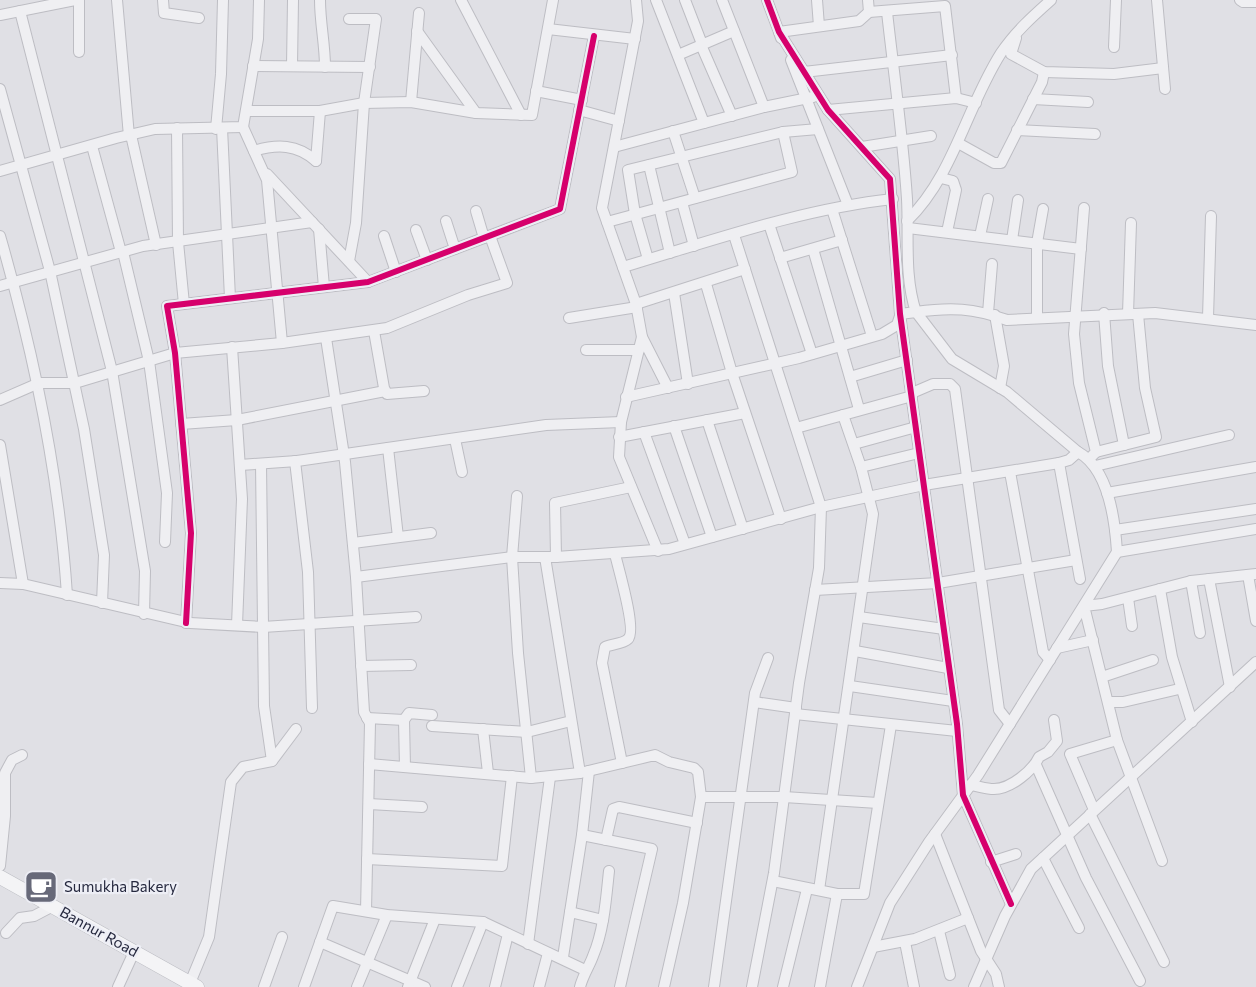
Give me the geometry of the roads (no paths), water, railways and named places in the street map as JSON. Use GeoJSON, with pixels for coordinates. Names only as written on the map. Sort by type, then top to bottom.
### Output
{"type":"FeatureCollection","features":[{"type":"Feature","properties":{"kind":"main road","name":"Bannur Road"},"geometry":{"type":"LineString","coordinates":[[0,877],[194,985]]}},
{"type":"Feature","properties":{"kind":"street"},"geometry":{"type":"LineString","coordinates":[[0,15],[77,0],[79,52]]}},
{"type":"Feature","properties":{"kind":"street"},"geometry":{"type":"LineString","coordinates":[[117,0],[130,135],[156,245]]}},
{"type":"Feature","properties":{"kind":"street"},"geometry":{"type":"LineString","coordinates":[[163,0],[164,13],[200,18]]}},
{"type":"Feature","properties":{"kind":"street"},"geometry":{"type":"LineString","coordinates":[[223,0],[219,129],[231,298]]}},
{"type":"Feature","properties":{"kind":"street"},"geometry":{"type":"LineString","coordinates":[[259,0],[253,66],[243,127],[267,180],[282,343]]}},
{"type":"Feature","properties":{"kind":"street"},"geometry":{"type":"LineString","coordinates":[[292,66],[293,0]]}},
{"type":"Feature","properties":{"kind":"street"},"geometry":{"type":"LineString","coordinates":[[320,0],[320,19],[325,35],[325,67]]}},
{"type":"Feature","properties":{"kind":"street"},"geometry":{"type":"LineString","coordinates":[[460,0],[521,115]]}},
{"type":"Feature","properties":{"kind":"street"},"geometry":{"type":"LineString","coordinates":[[246,111],[320,111],[364,103],[411,102],[476,113],[532,115],[553,0]]}},
{"type":"Feature","properties":{"kind":"street"},"geometry":{"type":"LineString","coordinates":[[636,0],[638,21],[602,208],[636,306],[642,337],[668,388]]}},
{"type":"Feature","properties":{"kind":"street"},"geometry":{"type":"LineString","coordinates":[[657,0],[704,123]]}},
{"type":"Feature","properties":{"kind":"street"},"geometry":{"type":"LineString","coordinates":[[685,0],[732,116]]}},
{"type":"Feature","properties":{"kind":"street"},"geometry":{"type":"LineString","coordinates":[[722,0],[764,107]]}},
{"type":"Feature","properties":{"kind":"street"},"geometry":{"type":"LineString","coordinates":[[767,0],[848,206]]}},
{"type":"Feature","properties":{"kind":"street"},"geometry":{"type":"LineString","coordinates":[[817,0],[819,26]]}},
{"type":"Feature","properties":{"kind":"street"},"geometry":{"type":"LineString","coordinates":[[868,0],[869,12]]}},
{"type":"Feature","properties":{"kind":"street"},"geometry":{"type":"LineString","coordinates":[[908,224],[932,195],[1000,54],[1018,32],[1052,0]]}},
{"type":"Feature","properties":{"kind":"street"},"geometry":{"type":"LineString","coordinates":[[1114,47],[1116,0]]}},
{"type":"Feature","properties":{"kind":"street"},"geometry":{"type":"LineString","coordinates":[[1157,0],[1165,89]]}},
{"type":"Feature","properties":{"kind":"street"},"geometry":{"type":"LineString","coordinates":[[1240,0],[1256,2]]}},
{"type":"Feature","properties":{"kind":"street"},"geometry":{"type":"LineString","coordinates":[[779,32],[859,21],[869,12],[945,6],[956,98]]}},
{"type":"Feature","properties":{"kind":"street"},"geometry":{"type":"LineString","coordinates":[[20,11],[112,371],[145,571],[144,614]]}},
{"type":"Feature","properties":{"kind":"street"},"geometry":{"type":"LineString","coordinates":[[887,12],[902,140],[908,224],[907,279],[916,312],[952,359],[1000,388],[1078,452],[1094,459],[1229,435]]}},
{"type":"Feature","properties":{"kind":"street"},"geometry":{"type":"LineString","coordinates":[[411,102],[419,14]]}},
{"type":"Feature","properties":{"kind":"street"},"geometry":{"type":"LineString","coordinates":[[349,19],[376,19],[364,103],[356,223],[349,261]]}},
{"type":"Feature","properties":{"kind":"street"},"geometry":{"type":"LineString","coordinates":[[548,29],[635,39]]}},
{"type":"Feature","properties":{"kind":"street"},"geometry":{"type":"LineString","coordinates":[[417,31],[476,113]]}},
{"type":"Feature","properties":{"kind":"street"},"geometry":{"type":"LineString","coordinates":[[678,55],[734,31]]}},
{"type":"Feature","properties":{"kind":"street"},"geometry":{"type":"LineString","coordinates":[[779,32],[828,110],[890,178],[900,314],[957,731],[967,790],[991,862],[1011,904]]}},
{"type":"Feature","properties":{"kind":"street"},"geometry":{"type":"LineString","coordinates":[[1018,32],[1011,54],[1044,72],[1114,74],[1163,68]]}},
{"type":"Feature","properties":{"kind":"street"},"geometry":{"type":"LineString","coordinates":[[186,623],[191,533],[175,353],[167,306],[368,282],[560,209],[594,36]]}},
{"type":"Feature","properties":{"kind":"street"},"geometry":{"type":"LineString","coordinates":[[804,72],[892,60],[952,55]]}},
{"type":"Feature","properties":{"kind":"street"},"geometry":{"type":"LineString","coordinates":[[253,66],[370,67]]}},
{"type":"Feature","properties":{"kind":"street"},"geometry":{"type":"LineString","coordinates":[[958,143],[994,163],[1001,163],[1044,72]]}},
{"type":"Feature","properties":{"kind":"street"},"geometry":{"type":"LineString","coordinates":[[0,89],[50,271],[75,382],[104,555],[102,603]]}},
{"type":"Feature","properties":{"kind":"street"},"geometry":{"type":"LineString","coordinates":[[536,91],[619,121]]}},
{"type":"Feature","properties":{"kind":"street"},"geometry":{"type":"LineString","coordinates":[[614,147],[764,107],[819,96]]}},
{"type":"Feature","properties":{"kind":"street"},"geometry":{"type":"LineString","coordinates":[[828,110],[956,98],[976,103]]}},
{"type":"Feature","properties":{"kind":"street"},"geometry":{"type":"LineString","coordinates":[[1033,99],[1088,102]]}},
{"type":"Feature","properties":{"kind":"street"},"geometry":{"type":"LineString","coordinates":[[254,151],[270,146],[296,148],[316,161],[320,111]]}},
{"type":"Feature","properties":{"kind":"street"},"geometry":{"type":"LineString","coordinates":[[0,171],[130,135],[177,128],[243,127]]}},
{"type":"Feature","properties":{"kind":"street"},"geometry":{"type":"LineString","coordinates":[[177,128],[178,242],[184,304]]}},
{"type":"Feature","properties":{"kind":"street"},"geometry":{"type":"LineString","coordinates":[[648,259],[635,214],[628,170],[783,132],[818,129]]}},
{"type":"Feature","properties":{"kind":"street"},"geometry":{"type":"LineString","coordinates":[[1017,130],[1095,134]]}},
{"type":"Feature","properties":{"kind":"street"},"geometry":{"type":"LineString","coordinates":[[673,131],[695,198]]}},
{"type":"Feature","properties":{"kind":"street"},"geometry":{"type":"LineString","coordinates":[[607,222],[792,172],[783,132]]}},
{"type":"Feature","properties":{"kind":"street"},"geometry":{"type":"LineString","coordinates":[[862,147],[931,136]]}},
{"type":"Feature","properties":{"kind":"street"},"geometry":{"type":"LineString","coordinates":[[92,146],[122,252],[149,361],[167,493],[165,542]]}},
{"type":"Feature","properties":{"kind":"street"},"geometry":{"type":"LineString","coordinates":[[649,165],[670,253]]}},
{"type":"Feature","properties":{"kind":"street"},"geometry":{"type":"LineString","coordinates":[[262,169],[368,282]]}},
{"type":"Feature","properties":{"kind":"street"},"geometry":{"type":"LineString","coordinates":[[941,178],[953,181],[956,190],[947,232]]}},
{"type":"Feature","properties":{"kind":"street"},"geometry":{"type":"LineString","coordinates":[[623,267],[769,224],[832,209],[893,199]]}},
{"type":"Feature","properties":{"kind":"street"},"geometry":{"type":"LineString","coordinates":[[980,236],[987,200]]}},
{"type":"Feature","properties":{"kind":"street"},"geometry":{"type":"LineString","coordinates":[[1012,240],[1018,200]]}},
{"type":"Feature","properties":{"kind":"street"},"geometry":{"type":"LineString","coordinates":[[682,201],[694,246]]}},
{"type":"Feature","properties":{"kind":"street"},"geometry":{"type":"LineString","coordinates":[[857,987],[891,903],[1010,724],[1117,552],[1116,530],[1107,493],[1094,459],[1077,368],[1074,316],[1084,208]]}},
{"type":"Feature","properties":{"kind":"street"},"geometry":{"type":"LineString","coordinates":[[832,209],[872,336]]}},
{"type":"Feature","properties":{"kind":"street"},"geometry":{"type":"LineString","coordinates":[[1037,318],[1037,243],[1043,209]]}},
{"type":"Feature","properties":{"kind":"street"},"geometry":{"type":"LineString","coordinates":[[0,400],[39,383],[75,382],[175,353],[282,343],[374,331],[507,282],[476,211]]}},
{"type":"Feature","properties":{"kind":"street"},"geometry":{"type":"LineString","coordinates":[[1208,318],[1211,216]]}},
{"type":"Feature","properties":{"kind":"street"},"geometry":{"type":"LineString","coordinates":[[446,221],[455,249]]}},
{"type":"Feature","properties":{"kind":"street"},"geometry":{"type":"LineString","coordinates":[[1094,459],[1124,445],[1156,437],[1145,388],[1133,314],[1131,223]]}},
{"type":"Feature","properties":{"kind":"street"},"geometry":{"type":"LineString","coordinates":[[769,224],[812,354]]}},
{"type":"Feature","properties":{"kind":"street"},"geometry":{"type":"LineString","coordinates":[[908,224],[947,232],[1081,249]]}},
{"type":"Feature","properties":{"kind":"street"},"geometry":{"type":"LineString","coordinates":[[0,286],[122,252],[156,245],[271,227],[316,226]]}},
{"type":"Feature","properties":{"kind":"street"},"geometry":{"type":"LineString","coordinates":[[316,226],[324,287]]}},
{"type":"Feature","properties":{"kind":"street"},"geometry":{"type":"LineString","coordinates":[[416,230],[427,260]]}},
{"type":"Feature","properties":{"kind":"street"},"geometry":{"type":"LineString","coordinates":[[734,235],[820,507],[819,568],[795,711],[772,881],[752,987]]}},
{"type":"Feature","properties":{"kind":"street"},"geometry":{"type":"LineString","coordinates":[[0,236],[39,383],[62,525],[67,595]]}},
{"type":"Feature","properties":{"kind":"street"},"geometry":{"type":"LineString","coordinates":[[384,236],[396,272]]}},
{"type":"Feature","properties":{"kind":"street"},"geometry":{"type":"LineString","coordinates":[[780,258],[842,240]]}},
{"type":"Feature","properties":{"kind":"street"},"geometry":{"type":"LineString","coordinates":[[813,249],[859,409]]}},
{"type":"Feature","properties":{"kind":"street"},"geometry":{"type":"LineString","coordinates":[[992,264],[991,314],[1004,366],[1000,388]]}},
{"type":"Feature","properties":{"kind":"street"},"geometry":{"type":"LineString","coordinates":[[569,318],[636,306],[745,269]]}},
{"type":"Feature","properties":{"kind":"street"},"geometry":{"type":"LineString","coordinates":[[706,284],[732,373],[781,519]]}},
{"type":"Feature","properties":{"kind":"street"},"geometry":{"type":"LineString","coordinates":[[674,293],[688,384]]}},
{"type":"Feature","properties":{"kind":"street"},"geometry":{"type":"LineString","coordinates":[[900,314],[951,307],[991,314],[1007,320],[1104,313],[1155,313],[1256,325]]}},
{"type":"Feature","properties":{"kind":"street"},"geometry":{"type":"LineString","coordinates":[[1104,313],[1108,366],[1124,445]]}},
{"type":"Feature","properties":{"kind":"street"},"geometry":{"type":"LineString","coordinates":[[626,397],[812,354],[872,336],[897,325],[900,314]]}},
{"type":"Feature","properties":{"kind":"street"},"geometry":{"type":"LineString","coordinates":[[374,331],[385,391],[390,395],[424,391]]}},
{"type":"Feature","properties":{"kind":"street"},"geometry":{"type":"LineString","coordinates":[[642,337],[621,422],[619,457],[658,551]]}},
{"type":"Feature","properties":{"kind":"street"},"geometry":{"type":"LineString","coordinates":[[326,338],[344,455],[356,577],[364,712],[370,723],[366,911]]}},
{"type":"Feature","properties":{"kind":"street"},"geometry":{"type":"LineString","coordinates":[[232,347],[242,499],[237,626]]}},
{"type":"Feature","properties":{"kind":"street"},"geometry":{"type":"LineString","coordinates":[[586,350],[639,350]]}},
{"type":"Feature","properties":{"kind":"street"},"geometry":{"type":"LineString","coordinates":[[850,377],[907,360]]}},
{"type":"Feature","properties":{"kind":"street"},"geometry":{"type":"LineString","coordinates":[[796,428],[912,394],[933,384],[954,386],[969,479],[999,710],[1010,724]]}},
{"type":"Feature","properties":{"kind":"street"},"geometry":{"type":"LineString","coordinates":[[182,424],[237,420],[385,391]]}},
{"type":"Feature","properties":{"kind":"street"},"geometry":{"type":"LineString","coordinates":[[619,437],[745,413]]}},
{"type":"Feature","properties":{"kind":"street"},"geometry":{"type":"LineString","coordinates":[[819,890],[873,514],[861,467],[843,415]]}},
{"type":"Feature","properties":{"kind":"street"},"geometry":{"type":"LineString","coordinates":[[707,420],[743,529]]}},
{"type":"Feature","properties":{"kind":"street"},"geometry":{"type":"LineString","coordinates":[[240,465],[344,455],[546,425],[621,422]]}},
{"type":"Feature","properties":{"kind":"street"},"geometry":{"type":"LineString","coordinates":[[674,426],[712,537]]}},
{"type":"Feature","properties":{"kind":"street"},"geometry":{"type":"LineString","coordinates":[[854,444],[916,427]]}},
{"type":"Feature","properties":{"kind":"street"},"geometry":{"type":"LineString","coordinates":[[644,432],[685,544]]}},
{"type":"Feature","properties":{"kind":"street"},"geometry":{"type":"LineString","coordinates":[[455,439],[462,472]]}},
{"type":"Feature","properties":{"kind":"street"},"geometry":{"type":"LineString","coordinates":[[0,445],[23,584]]}},
{"type":"Feature","properties":{"kind":"street"},"geometry":{"type":"LineString","coordinates":[[388,448],[399,537]]}},
{"type":"Feature","properties":{"kind":"street"},"geometry":{"type":"LineString","coordinates":[[356,577],[512,557],[658,551],[820,507],[924,485],[1059,463],[1068,460],[1078,452]]}},
{"type":"Feature","properties":{"kind":"street"},"geometry":{"type":"LineString","coordinates":[[861,467],[920,453]]}},
{"type":"Feature","properties":{"kind":"street"},"geometry":{"type":"LineString","coordinates":[[295,461],[308,572],[312,708]]}},
{"type":"Feature","properties":{"kind":"street"},"geometry":{"type":"LineString","coordinates":[[1059,463],[1080,579]]}},
{"type":"Feature","properties":{"kind":"street"},"geometry":{"type":"LineString","coordinates":[[261,464],[264,706],[272,761]]}},
{"type":"Feature","properties":{"kind":"street"},"geometry":{"type":"LineString","coordinates":[[1107,493],[1256,467]]}},
{"type":"Feature","properties":{"kind":"street"},"geometry":{"type":"LineString","coordinates":[[1010,472],[1043,652],[1050,660]]}},
{"type":"Feature","properties":{"kind":"street"},"geometry":{"type":"LineString","coordinates":[[563,957],[582,835],[584,772],[571,721],[550,557],[555,503],[631,487]]}},
{"type":"Feature","properties":{"kind":"street"},"geometry":{"type":"LineString","coordinates":[[517,496],[512,557],[518,653],[531,778]]}},
{"type":"Feature","properties":{"kind":"street"},"geometry":{"type":"LineString","coordinates":[[1116,530],[1256,509]]}},
{"type":"Feature","properties":{"kind":"street"},"geometry":{"type":"LineString","coordinates":[[1117,552],[1256,529]]}},
{"type":"Feature","properties":{"kind":"street"},"geometry":{"type":"LineString","coordinates":[[352,543],[430,533]]}},
{"type":"Feature","properties":{"kind":"street"},"geometry":{"type":"LineString","coordinates":[[615,554],[631,622],[631,635],[628,639],[605,647],[603,663],[622,763]]}},
{"type":"Feature","properties":{"kind":"street"},"geometry":{"type":"LineString","coordinates":[[815,590],[938,583],[1076,560]]}},
{"type":"Feature","properties":{"kind":"street"},"geometry":{"type":"LineString","coordinates":[[1084,606],[1128,598],[1191,581],[1252,574],[1256,621]]}},
{"type":"Feature","properties":{"kind":"street"},"geometry":{"type":"LineString","coordinates":[[1209,579],[1230,687]]}},
{"type":"Feature","properties":{"kind":"street"},"geometry":{"type":"LineString","coordinates":[[1191,581],[1200,633]]}},
{"type":"Feature","properties":{"kind":"street"},"geometry":{"type":"LineString","coordinates":[[0,583],[23,584],[186,623],[263,627],[416,617]]}},
{"type":"Feature","properties":{"kind":"street"},"geometry":{"type":"LineString","coordinates":[[1160,589],[1179,689],[1192,722]]}},
{"type":"Feature","properties":{"kind":"street"},"geometry":{"type":"LineString","coordinates":[[1128,598],[1132,626]]}},
{"type":"Feature","properties":{"kind":"street"},"geometry":{"type":"LineString","coordinates":[[1084,606],[1117,740],[1162,861]]}},
{"type":"Feature","properties":{"kind":"street"},"geometry":{"type":"LineString","coordinates":[[859,616],[944,628]]}},
{"type":"Feature","properties":{"kind":"street"},"geometry":{"type":"LineString","coordinates":[[1057,648],[1093,640]]}},
{"type":"Feature","properties":{"kind":"street"},"geometry":{"type":"LineString","coordinates":[[855,651],[948,668]]}},
{"type":"Feature","properties":{"kind":"street"},"geometry":{"type":"LineString","coordinates":[[714,987],[754,702],[768,658]]}},
{"type":"Feature","properties":{"kind":"street"},"geometry":{"type":"LineString","coordinates":[[1102,677],[1153,660]]}},
{"type":"Feature","properties":{"kind":"street"},"geometry":{"type":"LineString","coordinates":[[974,987],[1011,904],[1031,869],[1256,662]]}},
{"type":"Feature","properties":{"kind":"street"},"geometry":{"type":"LineString","coordinates":[[361,666],[411,664]]}},
{"type":"Feature","properties":{"kind":"street"},"geometry":{"type":"LineString","coordinates":[[850,686],[953,701]]}},
{"type":"Feature","properties":{"kind":"street"},"geometry":{"type":"LineString","coordinates":[[1108,702],[1123,702],[1179,689]]}},
{"type":"Feature","properties":{"kind":"street"},"geometry":{"type":"LineString","coordinates":[[754,702],[845,720],[957,731]]}},
{"type":"Feature","properties":{"kind":"street"},"geometry":{"type":"LineString","coordinates":[[405,767],[404,720],[409,713],[432,721],[483,729],[527,732],[571,721]]}},
{"type":"Feature","properties":{"kind":"street"},"geometry":{"type":"LineString","coordinates":[[367,718],[404,720]]}},
{"type":"Feature","properties":{"kind":"street"},"geometry":{"type":"LineString","coordinates":[[967,790],[999,788],[1019,778],[1036,765],[1039,757],[1048,752],[1058,741],[1054,720]]}},
{"type":"Feature","properties":{"kind":"street"},"geometry":{"type":"LineString","coordinates":[[772,881],[837,894],[864,894],[891,725]]}},
{"type":"Feature","properties":{"kind":"street"},"geometry":{"type":"LineString","coordinates":[[194,985],[209,937],[231,782],[243,767],[272,761],[296,729]]}},
{"type":"Feature","properties":{"kind":"street"},"geometry":{"type":"LineString","coordinates":[[483,729],[488,773]]}},
{"type":"Feature","properties":{"kind":"street"},"geometry":{"type":"LineString","coordinates":[[1117,740],[1070,754],[1092,812],[1164,962]]}},
{"type":"Feature","properties":{"kind":"street"},"geometry":{"type":"LineString","coordinates":[[0,866],[5,816],[5,772],[12,760],[22,755]]}},
{"type":"Feature","properties":{"kind":"street"},"geometry":{"type":"LineString","coordinates":[[369,764],[531,778],[584,772],[655,755],[669,762],[686,764],[698,772],[701,797],[697,823],[683,903],[664,987]]}},
{"type":"Feature","properties":{"kind":"street"},"geometry":{"type":"LineString","coordinates":[[1036,765],[1065,836],[1140,981]]}},
{"type":"Feature","properties":{"kind":"street"},"geometry":{"type":"LineString","coordinates":[[367,859],[502,866],[512,776]]}},
{"type":"Feature","properties":{"kind":"street"},"geometry":{"type":"LineString","coordinates":[[528,944],[550,777]]}},
{"type":"Feature","properties":{"kind":"street"},"geometry":{"type":"LineString","coordinates":[[701,797],[784,797],[878,803]]}},
{"type":"Feature","properties":{"kind":"street"},"geometry":{"type":"LineString","coordinates":[[369,804],[422,807]]}},
{"type":"Feature","properties":{"kind":"street"},"geometry":{"type":"LineString","coordinates":[[606,840],[613,809],[619,807],[697,823]]}},
{"type":"Feature","properties":{"kind":"street"},"geometry":{"type":"LineString","coordinates":[[935,834],[968,918],[996,974],[999,987]]}},
{"type":"Feature","properties":{"kind":"street"},"geometry":{"type":"LineString","coordinates":[[582,835],[652,849],[620,987]]}},
{"type":"Feature","properties":{"kind":"street"},"geometry":{"type":"LineString","coordinates":[[991,862],[1016,854]]}},
{"type":"Feature","properties":{"kind":"street"},"geometry":{"type":"LineString","coordinates":[[1043,858],[1079,928]]}},
{"type":"Feature","properties":{"kind":"street"},"geometry":{"type":"LineString","coordinates":[[580,987],[585,970],[593,957],[603,920],[609,871]]}},
{"type":"Feature","properties":{"kind":"street"},"geometry":{"type":"LineString","coordinates":[[783,987],[807,889]]}},
{"type":"Feature","properties":{"kind":"street"},"geometry":{"type":"LineString","coordinates":[[820,987],[837,894]]}},
{"type":"Feature","properties":{"kind":"street"},"geometry":{"type":"LineString","coordinates":[[6,933],[20,918],[34,916],[53,906]]}},
{"type":"Feature","properties":{"kind":"street"},"geometry":{"type":"LineString","coordinates":[[304,987],[333,906],[387,915],[483,922],[548,953],[563,957],[585,970]]}},
{"type":"Feature","properties":{"kind":"street"},"geometry":{"type":"LineString","coordinates":[[570,912],[603,920]]}},
{"type":"Feature","properties":{"kind":"street"},"geometry":{"type":"LineString","coordinates":[[357,987],[387,915]]}},
{"type":"Feature","properties":{"kind":"street"},"geometry":{"type":"LineString","coordinates":[[873,947],[904,942],[939,931],[968,918]]}},
{"type":"Feature","properties":{"kind":"street"},"geometry":{"type":"LineString","coordinates":[[409,984],[435,919]]}},
{"type":"Feature","properties":{"kind":"street"},"geometry":{"type":"LineString","coordinates":[[457,987],[483,922]]}},
{"type":"Feature","properties":{"kind":"street"},"geometry":{"type":"LineString","coordinates":[[939,931],[950,975]]}},
{"type":"Feature","properties":{"kind":"street"},"geometry":{"type":"LineString","coordinates":[[495,987],[508,934]]}},
{"type":"Feature","properties":{"kind":"street"},"geometry":{"type":"LineString","coordinates":[[264,987],[282,938]]}},
{"type":"Feature","properties":{"kind":"street"},"geometry":{"type":"LineString","coordinates":[[320,942],[409,984],[426,987]]}},
{"type":"Feature","properties":{"kind":"street"},"geometry":{"type":"LineString","coordinates":[[904,942],[914,987]]}},
{"type":"Feature","properties":{"kind":"street"},"geometry":{"type":"LineString","coordinates":[[118,987],[134,952]]}},
{"type":"Feature","properties":{"kind":"street"},"geometry":{"type":"LineString","coordinates":[[539,987],[548,953]]}},
{"type":"Feature","properties":{"kind":"place","name":"Sumukha Bakery"},"geometry":{"type":"Point","coordinates":[41,887]}}]}
